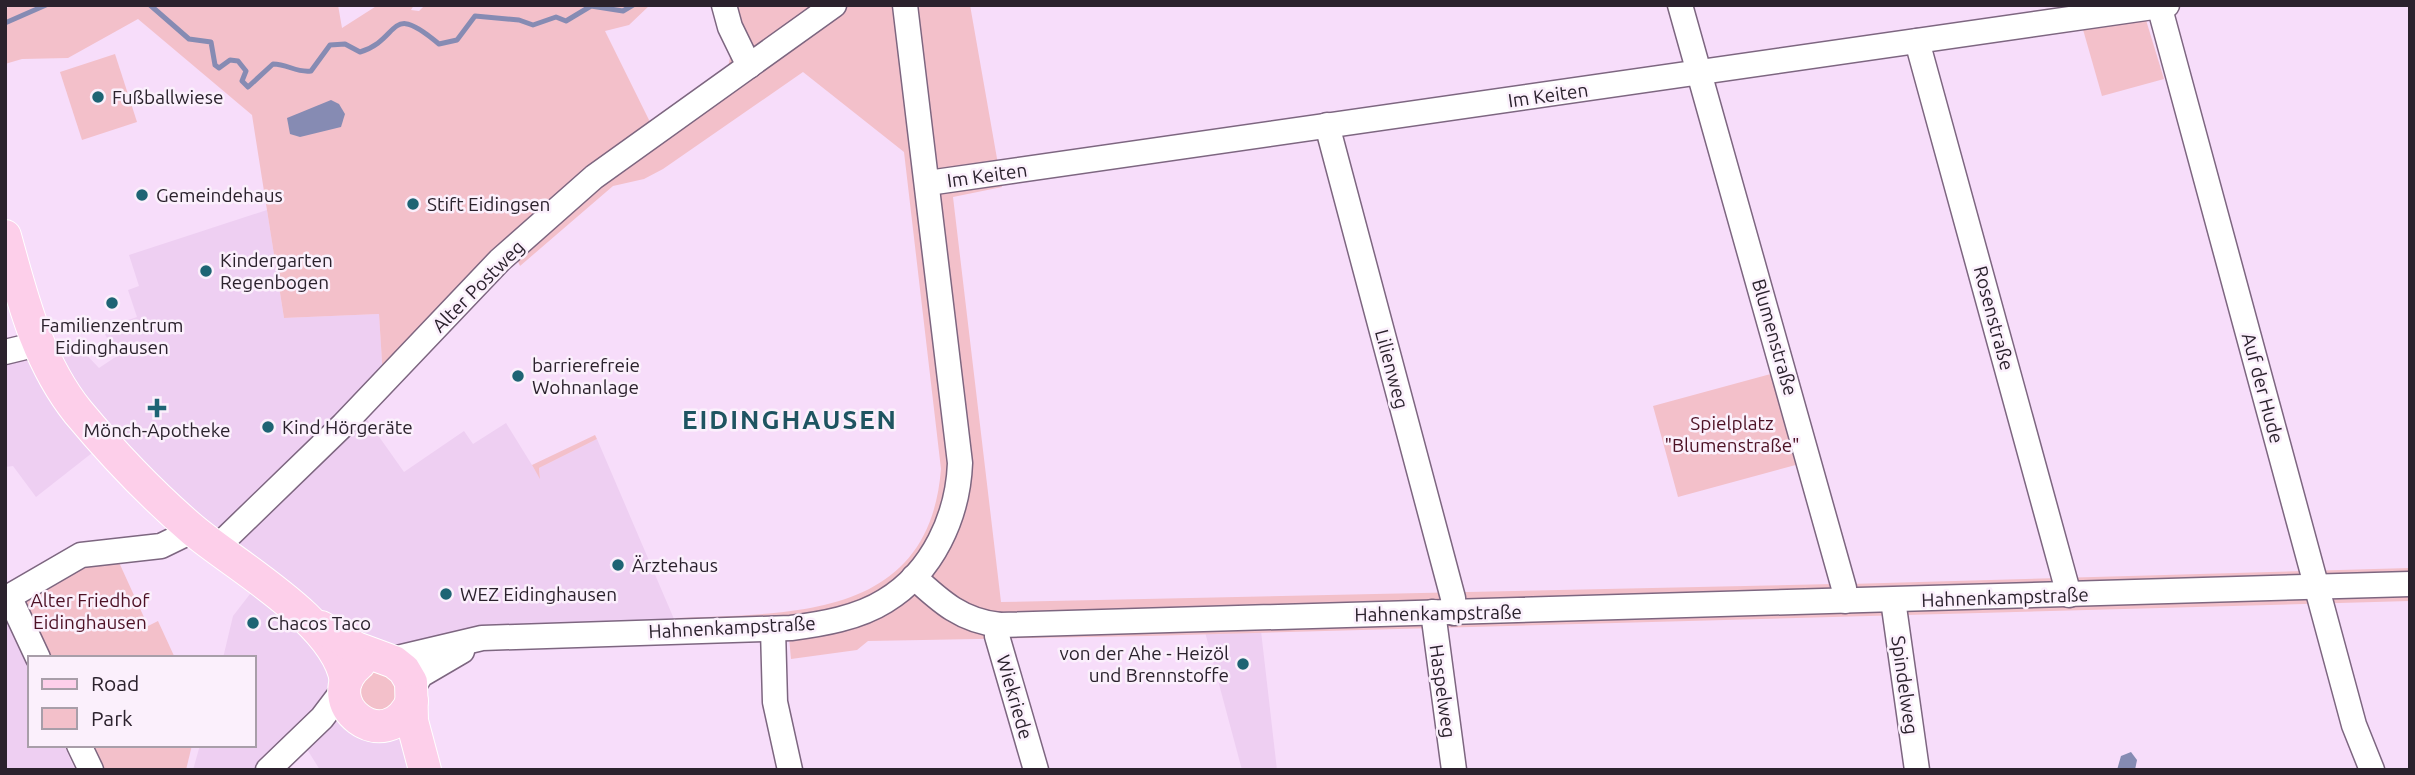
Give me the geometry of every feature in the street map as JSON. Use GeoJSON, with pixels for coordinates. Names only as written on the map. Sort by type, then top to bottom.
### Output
{"type":"FeatureCollection","features":[{"type":"Feature","properties":{"kind":"main road"},"geometry":{"type":"LineString","coordinates":[[5,236],[38,344],[52,375],[78,411],[196,538],[308,621],[404,670],[412,695],[412,721],[422,770]]}},
{"type":"Feature","properties":{"kind":"main road"},"geometry":{"type":"LineString","coordinates":[[308,621],[337,657],[348,708],[369,723],[395,734],[422,770]]}},
{"type":"Feature","properties":{"kind":"main road"},"geometry":{"type":"LineString","coordinates":[[345,685],[359,664],[384,659]]}},
{"type":"Feature","properties":{"kind":"main road"},"geometry":{"type":"LineString","coordinates":[[369,723],[404,715],[412,695]]}},
{"type":"Feature","properties":{"kind":"street"},"geometry":{"type":"LineString","coordinates":[[724,5],[730,27],[749,66]]}},
{"type":"Feature","properties":{"kind":"street","name":"Alter Postweg"},"geometry":{"type":"LineString","coordinates":[[196,538],[343,425],[500,260],[594,177],[834,5]]}},
{"type":"Feature","properties":{"kind":"street"},"geometry":{"type":"LineString","coordinates":[[905,5],[955,415],[959,492],[946,529],[933,554],[914,577]]}},
{"type":"Feature","properties":{"kind":"street","name":"Blumenstraße"},"geometry":{"type":"LineString","coordinates":[[1680,5],[1844,588],[1844,601]]}},
{"type":"Feature","properties":{"kind":"street","name":"Im Keiten"},"geometry":{"type":"LineString","coordinates":[[928,183],[2162,6]]}},
{"type":"Feature","properties":{"kind":"street","name":"Auf der Hude"},"geometry":{"type":"LineString","coordinates":[[2162,6],[2354,725],[2372,770]]}},
{"type":"Feature","properties":{"kind":"street","name":"Rosenstraße"},"geometry":{"type":"LineString","coordinates":[[1917,41],[2069,595]]}},
{"type":"Feature","properties":{"kind":"street","name":"Lilienweg"},"geometry":{"type":"LineString","coordinates":[[1327,125],[1453,598],[1444,612]]}},
{"type":"Feature","properties":{"kind":"street"},"geometry":{"type":"LineString","coordinates":[[5,352],[38,344]]}},
{"type":"Feature","properties":{"kind":"street"},"geometry":{"type":"LineString","coordinates":[[37,656],[7,597],[81,555],[162,546],[196,538]]}},
{"type":"Feature","properties":{"kind":"street","name":"Hahnenkampstraße"},"geometry":{"type":"LineString","coordinates":[[384,659],[468,639],[773,629],[820,624],[857,614],[884,602],[914,577],[949,609],[980,623],[1000,625],[2410,584]]}},
{"type":"Feature","properties":{"kind":"street","name":"Spindelweg"},"geometry":{"type":"LineString","coordinates":[[1893,600],[1917,770]]}},
{"type":"Feature","properties":{"kind":"street","name":"Haspelweg"},"geometry":{"type":"LineString","coordinates":[[1444,612],[1454,770]]}},
{"type":"Feature","properties":{"kind":"street","name":"Wiekriede"},"geometry":{"type":"LineString","coordinates":[[1000,625],[997,636],[1036,770]]}},
{"type":"Feature","properties":{"kind":"street"},"geometry":{"type":"LineString","coordinates":[[773,629],[775,702],[790,770]]}},
{"type":"Feature","properties":{"kind":"street","name":"Hahnenkampstraße"},"geometry":{"type":"LineString","coordinates":[[412,695],[421,675],[436,665],[496,638]]}},
{"type":"Feature","properties":{"kind":"street"},"geometry":{"type":"LineString","coordinates":[[268,770],[292,750],[335,704],[345,685]]}},
{"type":"Feature","properties":{"kind":"street"},"geometry":{"type":"LineString","coordinates":[[292,750],[331,728],[369,723]]}},
{"type":"Feature","properties":{"kind":"street"},"geometry":{"type":"LineString","coordinates":[[80,747],[91,770]]}},
{"type":"Feature","properties":{"kind":"shaded area"},"geometry":{"type":"Polygon","coordinates":[[[267,210],[284,318],[379,314],[384,394],[363,414],[404,472],[464,431],[473,444],[506,423],[540,478],[539,468],[597,439],[680,633],[510,635],[399,660],[398,733],[411,751],[418,770],[320,770],[305,746],[272,770],[193,770],[199,747],[256,747],[256,656],[223,656],[233,616],[260,581],[106,442],[36,497],[13,466],[5,467],[5,348],[60,340],[78,346],[99,368],[117,356],[102,329],[137,317],[128,290],[139,286],[129,255],[267,210]]]}},
{"type":"Feature","properties":{"kind":"shaded area"},"geometry":{"type":"Polygon","coordinates":[[[5,617],[28,667],[28,747],[65,747],[75,770],[5,770],[5,617]]]}},
{"type":"Feature","properties":{"kind":"shaded area"},"geometry":{"type":"Polygon","coordinates":[[[1261,631],[1277,770],[1242,770],[1205,632],[1261,631]]]}},
{"type":"Feature","properties":{"kind":"green space","name":"Spielplatz \"Blumenstraße\""},"geometry":{"type":"Polygon","coordinates":[[[12,5],[338,5],[342,28],[378,5],[414,5],[411,10],[419,11],[425,5],[650,5],[629,25],[605,31],[650,122],[728,67],[732,48],[719,5],[970,5],[1002,187],[953,197],[1001,602],[1834,584],[1803,463],[1678,497],[1653,406],[1778,372],[1690,85],[1720,81],[1713,86],[1849,584],[2410,568],[2410,601],[1147,636],[868,641],[857,650],[791,659],[789,638],[680,633],[676,618],[765,614],[808,608],[848,598],[882,581],[911,555],[931,519],[941,469],[904,152],[803,72],[663,169],[644,179],[613,186],[520,266],[515,255],[384,394],[379,314],[284,318],[252,115],[138,19],[68,58],[22,59],[5,64],[5,9],[12,5]]]}},
{"type":"Feature","properties":{"kind":"green space"},"geometry":{"type":"Polygon","coordinates":[[[2146,20],[2164,79],[2102,96],[2082,26],[2146,20]]]}},
{"type":"Feature","properties":{"kind":"green space","name":"Fußballwiese"},"geometry":{"type":"Polygon","coordinates":[[[115,54],[137,122],[82,140],[60,72],[115,54]]]}},
{"type":"Feature","properties":{"kind":"green space"},"geometry":{"type":"Polygon","coordinates":[[[595,435],[597,439],[539,468],[540,479],[532,465],[595,435]]]}},
{"type":"Feature","properties":{"kind":"green space","name":"Alter Friedhof Eidinghausen"},"geometry":{"type":"Polygon","coordinates":[[[117,558],[148,626],[158,621],[174,656],[44,656],[22,607],[23,595],[84,561],[117,558]]]}},
{"type":"Feature","properties":{"kind":"green space"},"geometry":{"type":"Polygon","coordinates":[[[378,660],[411,699],[366,720],[352,677],[378,660]]]}},
{"type":"Feature","properties":{"kind":"green space"},"geometry":{"type":"Polygon","coordinates":[[[93,747],[192,747],[186,770],[99,770],[93,747]]]}},
{"type":"Feature","properties":{"kind":"water"},"geometry":{"type":"Polygon","coordinates":[[[331,100],[339,104],[345,114],[341,127],[300,137],[290,134],[287,118],[331,100]]]}},
{"type":"Feature","properties":{"kind":"water"},"geometry":{"type":"Polygon","coordinates":[[[2131,752],[2137,760],[2135,770],[2117,770],[2121,756],[2131,752]]]}},
{"type":"Feature","properties":{"kind":"waterway"},"geometry":{"type":"LineString","coordinates":[[5,23],[46,5]]}},
{"type":"Feature","properties":{"kind":"waterway"},"geometry":{"type":"LineString","coordinates":[[150,5],[189,39],[211,42],[215,65],[219,68],[230,60],[238,61],[246,71],[242,81],[248,87],[273,64],[311,71],[330,45],[345,44],[360,52],[373,46],[402,24],[411,25],[439,44],[457,40],[475,16],[519,20],[533,25],[556,17],[566,21],[591,6],[623,11],[633,5]]}},
{"type":"Feature","properties":{"kind":"place","name":"Fußballwiese"},"geometry":{"type":"Point","coordinates":[98,97]}},
{"type":"Feature","properties":{"kind":"place","name":"Gemeindehaus"},"geometry":{"type":"Point","coordinates":[142,195]}},
{"type":"Feature","properties":{"kind":"place","name":"Stift Eidingsen"},"geometry":{"type":"Point","coordinates":[413,204]}},
{"type":"Feature","properties":{"kind":"place","name":"Kindergarten Regenbogen"},"geometry":{"type":"Point","coordinates":[206,271]}},
{"type":"Feature","properties":{"kind":"place","name":"Familienzentrum Eidinghausen"},"geometry":{"type":"Point","coordinates":[112,303]}},
{"type":"Feature","properties":{"kind":"place","name":"barrierefreie Wohnanlage"},"geometry":{"type":"Point","coordinates":[518,376]}},
{"type":"Feature","properties":{"kind":"place","name":"Mönch-Apotheke"},"geometry":{"type":"Point","coordinates":[157,408]}},
{"type":"Feature","properties":{"kind":"place","name":"Kind Hörgeräte"},"geometry":{"type":"Point","coordinates":[268,427]}},
{"type":"Feature","properties":{"kind":"place","name":"Ärztehaus"},"geometry":{"type":"Point","coordinates":[618,565]}},
{"type":"Feature","properties":{"kind":"place","name":"WEZ Eidinghausen"},"geometry":{"type":"Point","coordinates":[446,594]}},
{"type":"Feature","properties":{"kind":"place","name":"Chacos Taco"},"geometry":{"type":"Point","coordinates":[253,623]}},
{"type":"Feature","properties":{"kind":"place","name":"von der Ahe - Heizöl und Brennstoffe"},"geometry":{"type":"Point","coordinates":[1243,664]}},
{"type":"Feature","properties":{"kind":"district","name":"EIDINGHAUSEN"},"geometry":{"type":"Point","coordinates":[790,420]}}]}
